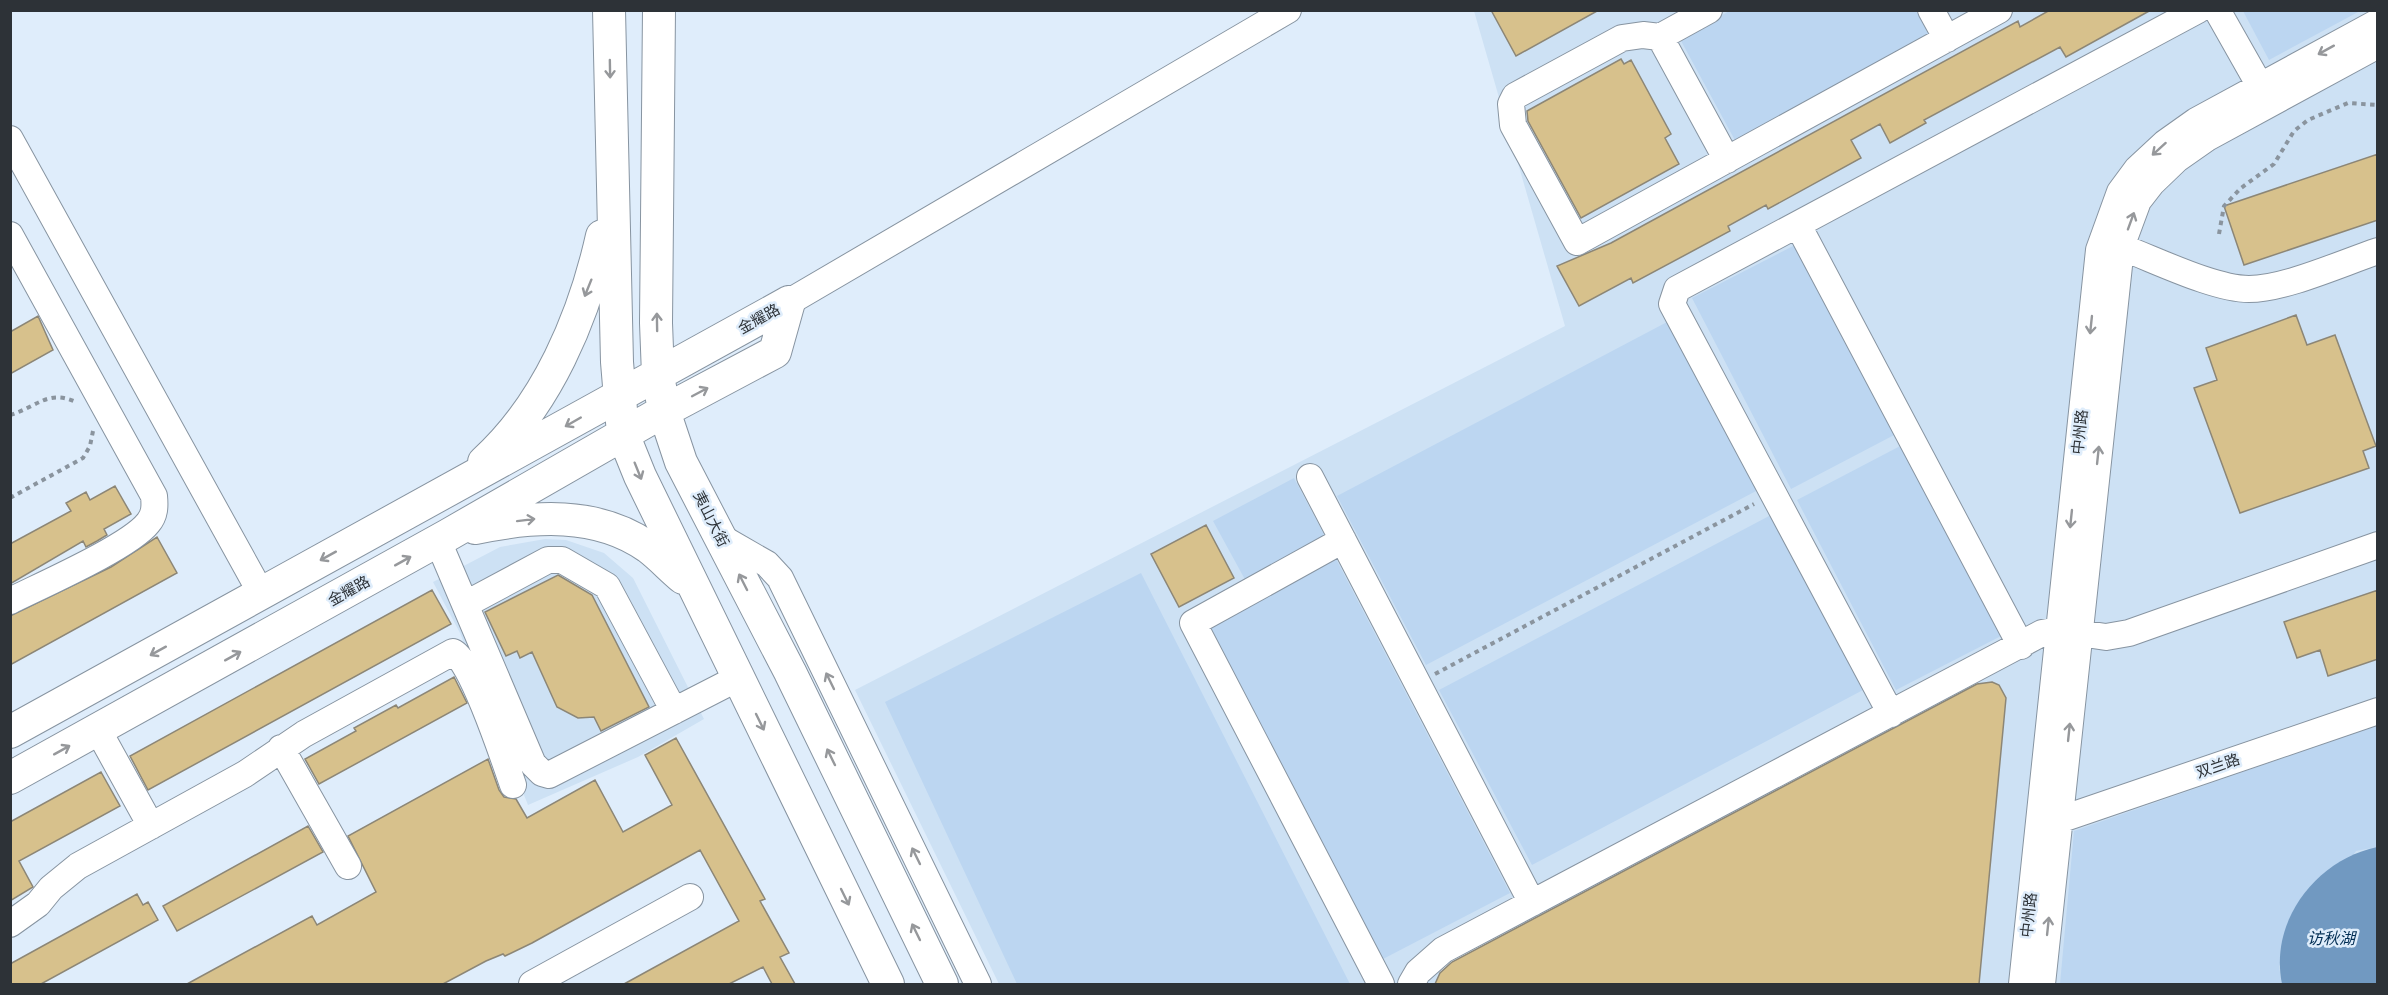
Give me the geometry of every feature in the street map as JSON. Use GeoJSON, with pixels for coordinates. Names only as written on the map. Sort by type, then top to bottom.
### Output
{"type":"FeatureCollection","features":[{"type":"Feature","properties":{"kind":"main road"},"geometry":{"type":"LineString","coordinates":[[609,10],[619,396],[623,434],[640,476],[888,984]]}},
{"type":"Feature","properties":{"kind":"main road","name":"夷山大街"},"geometry":{"type":"LineString","coordinates":[[659,10],[658,375],[664,411],[681,462],[790,672],[942,984]]}},
{"type":"Feature","properties":{"kind":"main road"},"geometry":{"type":"LineString","coordinates":[[456,488],[492,455],[545,386],[593,277],[613,191]]}},
{"type":"Feature","properties":{"kind":"main road","name":"金耀路"},"geometry":{"type":"LineString","coordinates":[[10,732],[456,488],[789,302]]}},
{"type":"Feature","properties":{"kind":"main road","name":"金耀路"},"geometry":{"type":"LineString","coordinates":[[10,778],[443,538],[664,411],[776,352],[789,302]]}},
{"type":"Feature","properties":{"kind":"main road"},"geometry":{"type":"LineString","coordinates":[[443,538],[541,518],[588,521],[622,532],[648,548],[695,590]]}},
{"type":"Feature","properties":{"kind":"street"},"geometry":{"type":"LineString","coordinates":[[789,302],[1288,10]]}},
{"type":"Feature","properties":{"kind":"street"},"geometry":{"type":"LineString","coordinates":[[1709,10],[1660,37],[1643,35],[1622,38],[1515,96],[1511,104],[1513,125],[1577,242],[1999,10]]}},
{"type":"Feature","properties":{"kind":"street"},"geometry":{"type":"LineString","coordinates":[[1931,10],[1947,39]]}},
{"type":"Feature","properties":{"kind":"street"},"geometry":{"type":"LineString","coordinates":[[1891,714],[1672,304],[1677,289],[2198,10]]}},
{"type":"Feature","properties":{"kind":"street"},"geometry":{"type":"LineString","coordinates":[[2217,10],[2260,87]]}},
{"type":"Feature","properties":{"kind":"street","name":"中州路"},"geometry":{"type":"LineString","coordinates":[[2042,984],[2059,820],[2069,632],[2099,250],[2120,192],[2137,169],[2165,143],[2196,121],[2378,22]]}},
{"type":"Feature","properties":{"kind":"street"},"geometry":{"type":"LineString","coordinates":[[1660,37],[1728,160]]}},
{"type":"Feature","properties":{"kind":"street","name":"中州路"},"geometry":{"type":"LineString","coordinates":[[2022,984],[2121,247],[2138,201],[2152,183],[2177,159],[2207,138],[2378,45]]}},
{"type":"Feature","properties":{"kind":"street"},"geometry":{"type":"LineString","coordinates":[[10,139],[261,593]]}},
{"type":"Feature","properties":{"kind":"street"},"geometry":{"type":"LineString","coordinates":[[1798,225],[2020,646]]}},
{"type":"Feature","properties":{"kind":"street"},"geometry":{"type":"LineString","coordinates":[[10,234],[154,496],[155,505],[148,523],[130,538],[10,601]]}},
{"type":"Feature","properties":{"kind":"street"},"geometry":{"type":"LineString","coordinates":[[2121,247],[2225,285],[2248,289],[2269,287],[2378,251]]}},
{"type":"Feature","properties":{"kind":"street"},"geometry":{"type":"LineString","coordinates":[[1310,477],[1532,903]]}},
{"type":"Feature","properties":{"kind":"street"},"geometry":{"type":"LineString","coordinates":[[720,537],[767,564],[780,578],[978,984]]}},
{"type":"Feature","properties":{"kind":"street"},"geometry":{"type":"LineString","coordinates":[[443,538],[466,604],[533,764],[542,773],[549,775],[738,678]]}},
{"type":"Feature","properties":{"kind":"street"},"geometry":{"type":"LineString","coordinates":[[1343,540],[1193,623],[1381,984]]}},
{"type":"Feature","properties":{"kind":"street"},"geometry":{"type":"LineString","coordinates":[[1411,984],[1418,972],[1443,950],[2042,633],[2069,632],[2106,637],[2129,633],[2378,545]]}},
{"type":"Feature","properties":{"kind":"street"},"geometry":{"type":"LineString","coordinates":[[466,604],[548,560],[562,560],[600,580],[615,597],[674,711]]}},
{"type":"Feature","properties":{"kind":"street"},"geometry":{"type":"LineString","coordinates":[[10,924],[38,904],[51,888],[78,866],[245,774],[281,748],[453,652],[464,661],[513,785]]}},
{"type":"Feature","properties":{"kind":"street","name":"双兰路"},"geometry":{"type":"LineString","coordinates":[[2059,820],[2378,711]]}},
{"type":"Feature","properties":{"kind":"street"},"geometry":{"type":"LineString","coordinates":[[98,730],[151,826]]}},
{"type":"Feature","properties":{"kind":"street"},"geometry":{"type":"LineString","coordinates":[[281,748],[348,866]]}},
{"type":"Feature","properties":{"kind":"street"},"geometry":{"type":"LineString","coordinates":[[532,984],[690,897]]}},
{"type":"Feature","properties":{"kind":"path"},"geometry":{"type":"LineString","coordinates":[[2219,234],[2224,206],[2241,188],[2274,164],[2294,131],[2308,120],[2348,103],[2378,105]]}},
{"type":"Feature","properties":{"kind":"path"},"geometry":{"type":"LineString","coordinates":[[10,415],[48,397],[64,397],[82,407]]}},
{"type":"Feature","properties":{"kind":"path"},"geometry":{"type":"LineString","coordinates":[[10,498],[83,458],[93,434],[92,423]]}},
{"type":"Feature","properties":{"kind":"path"},"geometry":{"type":"LineString","coordinates":[[1418,683],[1773,494]]}},
{"type":"Feature","properties":{"kind":"shaded area"},"geometry":{"type":"Polygon","coordinates":[[[1731,10],[1916,11],[1931,37],[1737,144],[1680,39],[1731,10]]]}},
{"type":"Feature","properties":{"kind":"shaded area"},"geometry":{"type":"Polygon","coordinates":[[[1474,11],[2377,11],[2377,984],[1979,984],[2006,698],[1999,685],[1977,684],[1453,957],[1441,970],[1435,984],[999,984],[855,690],[1565,326],[1474,11]]]}},
{"type":"Feature","properties":{"kind":"shaded area"},"geometry":{"type":"Polygon","coordinates":[[[2243,11],[2360,11],[2269,60],[2243,11]]]}},
{"type":"Feature","properties":{"kind":"shaded area"},"geometry":{"type":"Polygon","coordinates":[[[1799,243],[1898,433],[1791,489],[1692,298],[1799,243]]]}},
{"type":"Feature","properties":{"kind":"shaded area"},"geometry":{"type":"Polygon","coordinates":[[[1669,321],[1758,490],[1426,665],[1337,496],[1669,321]]]}},
{"type":"Feature","properties":{"kind":"shaded area"},"geometry":{"type":"Polygon","coordinates":[[[1904,444],[2003,635],[1896,690],[1797,500],[1904,444]]]}},
{"type":"Feature","properties":{"kind":"shaded area"},"geometry":{"type":"Polygon","coordinates":[[[1294,478],[1328,542],[1248,585],[1213,521],[1294,478]]]}},
{"type":"Feature","properties":{"kind":"shaded area"},"geometry":{"type":"Polygon","coordinates":[[[1771,515],[1863,690],[1532,865],[1439,690],[1771,515]]]}},
{"type":"Feature","properties":{"kind":"shaded area"},"geometry":{"type":"Polygon","coordinates":[[[545,539],[566,540],[604,553],[633,578],[704,719],[638,757],[528,805],[460,633],[433,582],[500,547],[545,539]]]}},
{"type":"Feature","properties":{"kind":"shaded area"},"geometry":{"type":"Polygon","coordinates":[[[1336,559],[1510,893],[1383,959],[1209,626],[1336,559]]]}},
{"type":"Feature","properties":{"kind":"shaded area"},"geometry":{"type":"Polygon","coordinates":[[[1141,573],[1350,984],[1017,984],[885,702],[1141,573]]]}},
{"type":"Feature","properties":{"kind":"shaded area"},"geometry":{"type":"Polygon","coordinates":[[[2377,725],[2377,847],[2356,851],[2279,966],[2282,984],[2060,984],[2074,831],[2377,725]]]}},
{"type":"Feature","properties":{"kind":"water","name":"访秋湖"},"geometry":{"type":"Polygon","coordinates":[[[2377,847],[2377,984],[2282,984],[2280,961],[2283,938],[2290,916],[2302,897],[2317,879],[2335,865],[2355,854],[2377,847]]]}},
{"type":"Feature","properties":{"kind":"building"},"geometry":{"type":"Polygon","coordinates":[[[1491,10],[1599,10],[1516,56],[1491,10]]]}},
{"type":"Feature","properties":{"kind":"building"},"geometry":{"type":"Polygon","coordinates":[[[2050,10],[2151,10],[2066,57],[2060,47],[1924,120],[1926,123],[1890,143],[1880,124],[1851,140],[1861,158],[1768,209],[1766,205],[1728,226],[1730,231],[1633,283],[1631,278],[1579,306],[1557,266],[1611,243],[2018,21],[2020,27],[2050,10]]]}},
{"type":"Feature","properties":{"kind":"building"},"geometry":{"type":"Polygon","coordinates":[[[1621,59],[1624,64],[1631,60],[1671,134],[1665,138],[1679,164],[1581,218],[1528,121],[1527,111],[1621,59]]]}},
{"type":"Feature","properties":{"kind":"building"},"geometry":{"type":"Polygon","coordinates":[[[2378,154],[2378,220],[2244,265],[2224,206],[2378,154]]]}},
{"type":"Feature","properties":{"kind":"building"},"geometry":{"type":"Polygon","coordinates":[[[2296,315],[2307,345],[2335,335],[2376,446],[2363,451],[2369,468],[2240,513],[2194,388],[2217,380],[2206,348],[2296,315]]]}},
{"type":"Feature","properties":{"kind":"building"},"geometry":{"type":"Polygon","coordinates":[[[38,316],[53,350],[10,374],[10,332],[38,316]]]}},
{"type":"Feature","properties":{"kind":"building"},"geometry":{"type":"Polygon","coordinates":[[[115,486],[131,514],[104,529],[107,535],[97,541],[86,547],[83,541],[10,584],[10,544],[71,511],[66,503],[86,492],[90,500],[115,486]]]}},
{"type":"Feature","properties":{"kind":"building"},"geometry":{"type":"Polygon","coordinates":[[[1206,525],[1234,578],[1179,607],[1151,554],[1206,525]]]}},
{"type":"Feature","properties":{"kind":"building"},"geometry":{"type":"Polygon","coordinates":[[[157,537],[177,573],[10,665],[10,616],[111,567],[157,537]]]}},
{"type":"Feature","properties":{"kind":"building"},"geometry":{"type":"Polygon","coordinates":[[[558,575],[592,595],[649,707],[601,731],[594,717],[578,718],[557,707],[532,652],[520,658],[517,651],[506,656],[485,612],[558,575]]]}},
{"type":"Feature","properties":{"kind":"building"},"geometry":{"type":"Polygon","coordinates":[[[432,590],[451,624],[148,790],[130,756],[432,590]]]}},
{"type":"Feature","properties":{"kind":"building"},"geometry":{"type":"Polygon","coordinates":[[[2378,590],[2378,659],[2328,676],[2320,650],[2297,658],[2284,622],[2378,590]]]}},
{"type":"Feature","properties":{"kind":"building"},"geometry":{"type":"Polygon","coordinates":[[[454,677],[467,703],[319,784],[305,759],[356,731],[354,728],[396,705],[398,708],[454,677]]]}},
{"type":"Feature","properties":{"kind":"building"},"geometry":{"type":"Polygon","coordinates":[[[1992,682],[1999,685],[2006,698],[1979,984],[1435,984],[1440,973],[1452,962],[1977,684],[1992,682]]]}},
{"type":"Feature","properties":{"kind":"building"},"geometry":{"type":"Polygon","coordinates":[[[676,738],[765,899],[760,901],[789,953],[780,957],[795,984],[772,984],[763,967],[729,984],[624,984],[739,921],[700,850],[532,943],[505,956],[503,954],[486,961],[443,984],[187,984],[312,916],[317,925],[376,892],[348,836],[488,759],[499,790],[504,797],[516,799],[527,818],[595,780],[623,832],[672,805],[645,755],[676,738]]]}},
{"type":"Feature","properties":{"kind":"building"},"geometry":{"type":"Polygon","coordinates":[[[101,772],[120,806],[19,861],[33,887],[10,901],[10,822],[101,772]]]}},
{"type":"Feature","properties":{"kind":"building"},"geometry":{"type":"Polygon","coordinates":[[[308,826],[323,852],[177,931],[163,906],[308,826]]]}},
{"type":"Feature","properties":{"kind":"building"},"geometry":{"type":"Polygon","coordinates":[[[137,894],[143,905],[148,902],[158,920],[41,984],[10,984],[10,964],[137,894]]]}}]}
